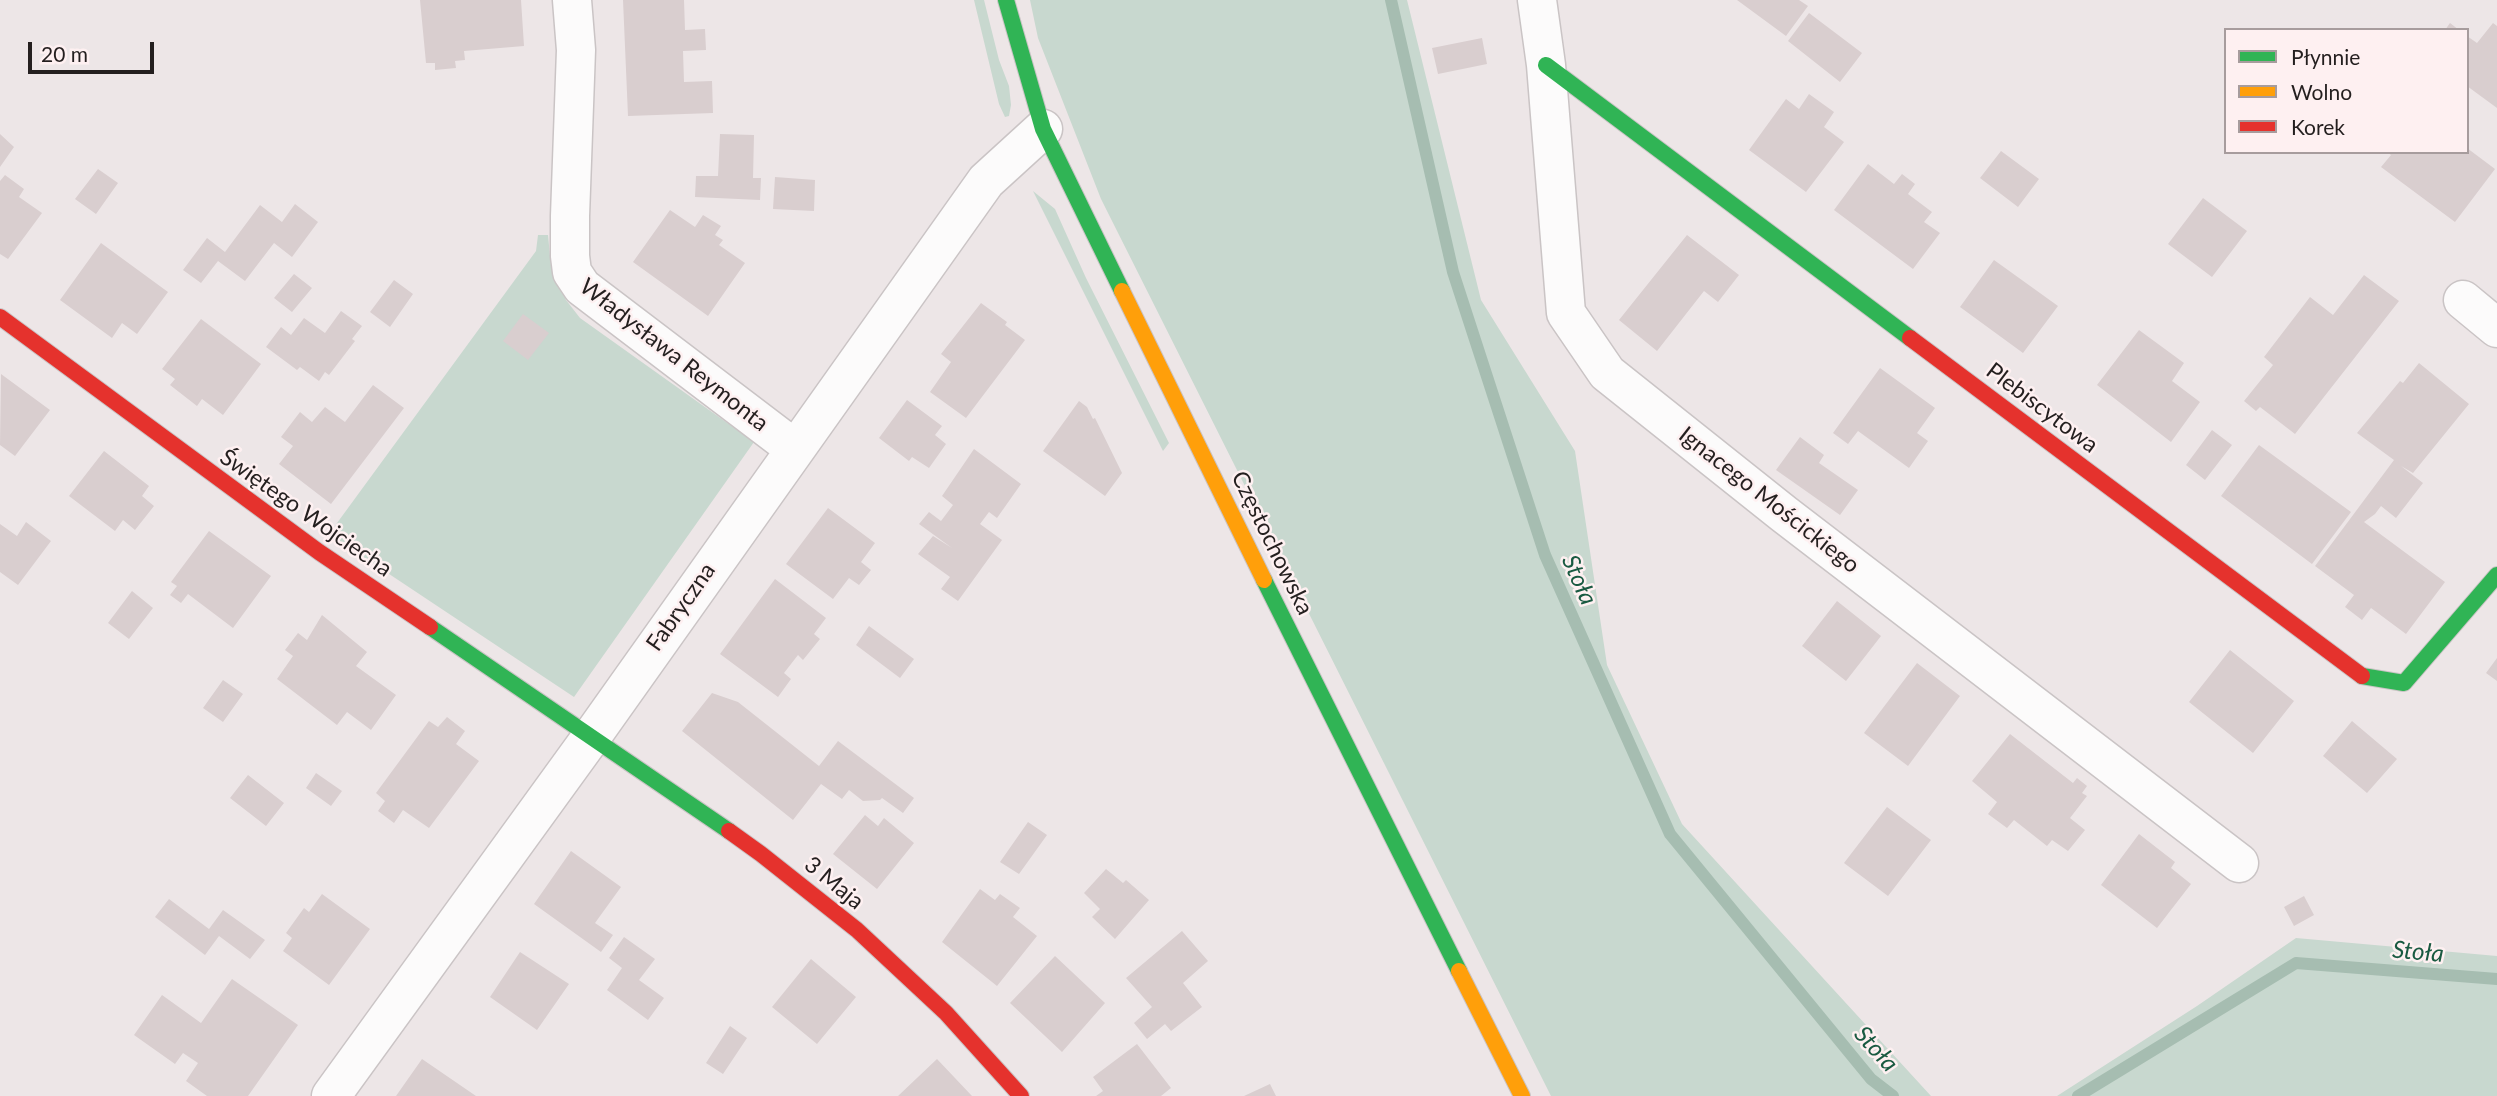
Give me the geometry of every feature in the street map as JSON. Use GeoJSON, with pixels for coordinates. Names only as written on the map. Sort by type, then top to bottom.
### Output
{"type":"FeatureCollection","features":[{"type":"Feature","properties":{"kind":"street","name":"Władysława Reymonta"},"geometry":{"type":"LineString","coordinates":[[572,0],[576,50],[570,216],[572,272],[582,287],[794,449]]}},
{"type":"Feature","properties":{"kind":"street","name":"Częstochowska"},"geometry":{"type":"LineString","coordinates":[[1006,0],[1043,129],[1336,726],[1522,1096]]}},
{"type":"Feature","properties":{"kind":"street","name":"Ignacego Mościckiego"},"geometry":{"type":"LineString","coordinates":[[1537,0],[1546,65],[1566,313],[1607,373],[1795,522],[2239,863]]}},
{"type":"Feature","properties":{"kind":"street","name":"Plebiscytowa"},"geometry":{"type":"LineString","coordinates":[[1546,65],[2361,676],[2404,683],[2497,575]]}},
{"type":"Feature","properties":{"kind":"street","name":"Fabryczna"},"geometry":{"type":"LineString","coordinates":[[331,1096],[592,736],[986,181],[1043,129]]}},
{"type":"Feature","properties":{"kind":"street"},"geometry":{"type":"LineString","coordinates":[[2463,300],[2497,328]]}},
{"type":"Feature","properties":{"kind":"street","name":"Świętego Wojciecha"},"geometry":{"type":"LineString","coordinates":[[0,317],[319,552],[592,736]]}},
{"type":"Feature","properties":{"kind":"street","name":"3 Maja"},"geometry":{"type":"LineString","coordinates":[[592,736],[761,855],[857,930],[946,1013],[1021,1096]]}},
{"type":"Feature","properties":{"kind":"shaded area"},"geometry":{"type":"Polygon","coordinates":[[[974,0],[984,0],[999,60],[1009,86],[1009,116],[1005,117],[999,104],[974,0]]]}},
{"type":"Feature","properties":{"kind":"shaded area"},"geometry":{"type":"Polygon","coordinates":[[[1030,0],[1407,0],[1481,300],[1575,451],[1607,665],[1682,824],[1931,1096],[1551,1096],[1101,199],[1038,38],[1030,0]]]}},
{"type":"Feature","properties":{"kind":"shaded area"},"geometry":{"type":"Polygon","coordinates":[[[1033,191],[1055,209],[1086,278],[1169,443],[1163,451],[1033,191]]]}},
{"type":"Feature","properties":{"kind":"shaded area"},"geometry":{"type":"Polygon","coordinates":[[[538,235],[548,235],[551,266],[566,300],[580,318],[754,442],[574,697],[329,534],[536,251],[538,235]]]}},
{"type":"Feature","properties":{"kind":"shaded area"},"geometry":{"type":"Polygon","coordinates":[[[2296,938],[2497,956],[2497,1096],[2057,1096],[2197,1006],[2296,938]]]}},
{"type":"Feature","properties":{"kind":"building"},"geometry":{"type":"Polygon","coordinates":[[[420,0],[521,0],[524,46],[464,51],[465,60],[455,61],[456,68],[435,70],[435,63],[426,63],[420,0]]]}},
{"type":"Feature","properties":{"kind":"building"},"geometry":{"type":"Polygon","coordinates":[[[623,0],[684,0],[685,30],[705,29],[706,50],[683,51],[684,82],[712,81],[713,113],[628,116],[623,0]]]}},
{"type":"Feature","properties":{"kind":"building"},"geometry":{"type":"Polygon","coordinates":[[[1737,0],[1799,0],[1808,6],[1786,36],[1737,0]]]}},
{"type":"Feature","properties":{"kind":"building"},"geometry":{"type":"Polygon","coordinates":[[[1809,13],[1862,53],[1840,82],[1788,41],[1809,13]]]}},
{"type":"Feature","properties":{"kind":"building"},"geometry":{"type":"Polygon","coordinates":[[[2493,23],[2497,26],[2497,108],[2469,87],[2469,37],[2477,43],[2493,23]]]}},
{"type":"Feature","properties":{"kind":"building"},"geometry":{"type":"Polygon","coordinates":[[[1482,38],[1487,64],[1438,74],[1432,48],[1482,38]]]}},
{"type":"Feature","properties":{"kind":"building"},"geometry":{"type":"Polygon","coordinates":[[[1809,94],[1834,112],[1824,127],[1844,142],[1806,192],[1749,150],[1786,99],[1799,109],[1809,94]]]}},
{"type":"Feature","properties":{"kind":"building"},"geometry":{"type":"Polygon","coordinates":[[[0,134],[14,147],[0,167],[0,134]]]}},
{"type":"Feature","properties":{"kind":"building"},"geometry":{"type":"Polygon","coordinates":[[[720,134],[754,135],[753,178],[761,178],[760,200],[695,197],[696,176],[718,176],[720,134]]]}},
{"type":"Feature","properties":{"kind":"building"},"geometry":{"type":"Polygon","coordinates":[[[2469,150],[2495,169],[2455,222],[2381,167],[2391,155],[2469,154],[2469,150]]]}},
{"type":"Feature","properties":{"kind":"building"},"geometry":{"type":"Polygon","coordinates":[[[2001,151],[2039,179],[2018,207],[1980,178],[2001,151]]]}},
{"type":"Feature","properties":{"kind":"building"},"geometry":{"type":"Polygon","coordinates":[[[1868,164],[1894,184],[1902,174],[1915,184],[1908,194],[1932,212],[1924,222],[1940,233],[1913,269],[1834,210],[1868,164]]]}},
{"type":"Feature","properties":{"kind":"building"},"geometry":{"type":"Polygon","coordinates":[[[98,169],[118,183],[96,214],[75,199],[98,169]]]}},
{"type":"Feature","properties":{"kind":"building"},"geometry":{"type":"Polygon","coordinates":[[[5,175],[24,189],[19,197],[42,213],[8,259],[0,254],[0,181],[5,175]]]}},
{"type":"Feature","properties":{"kind":"building"},"geometry":{"type":"Polygon","coordinates":[[[775,177],[815,180],[814,211],[773,209],[775,177]]]}},
{"type":"Feature","properties":{"kind":"building"},"geometry":{"type":"Polygon","coordinates":[[[2203,198],[2247,231],[2212,277],[2168,244],[2203,198]]]}},
{"type":"Feature","properties":{"kind":"building"},"geometry":{"type":"Polygon","coordinates":[[[295,204],[318,222],[292,257],[274,243],[245,281],[218,261],[201,283],[183,270],[207,238],[225,252],[260,205],[282,222],[295,204]]]}},
{"type":"Feature","properties":{"kind":"building"},"geometry":{"type":"Polygon","coordinates":[[[670,210],[695,227],[703,215],[721,226],[715,235],[723,240],[719,245],[745,263],[708,316],[633,262],[670,210]]]}},
{"type":"Feature","properties":{"kind":"building"},"geometry":{"type":"Polygon","coordinates":[[[1687,235],[1739,275],[1718,302],[1704,291],[1657,351],[1619,320],[1687,235]]]}},
{"type":"Feature","properties":{"kind":"building"},"geometry":{"type":"Polygon","coordinates":[[[101,243],[168,292],[137,334],[122,323],[112,338],[60,300],[101,243]]]}},
{"type":"Feature","properties":{"kind":"building"},"geometry":{"type":"Polygon","coordinates":[[[1994,260],[2058,306],[2023,353],[1960,307],[1994,260]]]}},
{"type":"Feature","properties":{"kind":"building"},"geometry":{"type":"Polygon","coordinates":[[[294,274],[312,288],[292,312],[274,298],[294,274]]]}},
{"type":"Feature","properties":{"kind":"building"},"geometry":{"type":"Polygon","coordinates":[[[2364,275],[2399,301],[2295,434],[2260,407],[2256,411],[2244,401],[2273,365],[2264,357],[2310,297],[2333,315],[2364,275]]]}},
{"type":"Feature","properties":{"kind":"building"},"geometry":{"type":"Polygon","coordinates":[[[394,280],[413,294],[390,327],[370,312],[394,280]]]}},
{"type":"Feature","properties":{"kind":"building"},"geometry":{"type":"Polygon","coordinates":[[[981,303],[1007,322],[1005,325],[1025,340],[966,418],[930,392],[951,362],[941,354],[981,303]]]}},
{"type":"Feature","properties":{"kind":"building"},"geometry":{"type":"Polygon","coordinates":[[[341,311],[362,326],[352,339],[355,341],[329,375],[325,372],[319,381],[300,367],[297,370],[266,347],[281,327],[291,335],[304,318],[325,333],[341,311]]]}},
{"type":"Feature","properties":{"kind":"building"},"geometry":{"type":"Polygon","coordinates":[[[523,314],[549,333],[528,360],[503,341],[523,314]]]}},
{"type":"Feature","properties":{"kind":"building"},"geometry":{"type":"Polygon","coordinates":[[[201,319],[261,364],[223,415],[202,399],[197,406],[170,385],[175,379],[162,369],[201,319]]]}},
{"type":"Feature","properties":{"kind":"building"},"geometry":{"type":"Polygon","coordinates":[[[2139,330],[2184,363],[2172,381],[2200,402],[2171,442],[2097,385],[2139,330]]]}},
{"type":"Feature","properties":{"kind":"building"},"geometry":{"type":"Polygon","coordinates":[[[2419,363],[2469,404],[2413,473],[2401,466],[2423,483],[2396,518],[2381,506],[2364,522],[2445,582],[2406,634],[2371,608],[2362,620],[2345,607],[2354,595],[2315,566],[2394,460],[2357,433],[2400,381],[2403,383],[2419,363]]]}},
{"type":"Feature","properties":{"kind":"building"},"geometry":{"type":"Polygon","coordinates":[[[1880,368],[1935,408],[1917,433],[1928,441],[1909,468],[1858,431],[1848,444],[1833,433],[1880,368]]]}},
{"type":"Feature","properties":{"kind":"building"},"geometry":{"type":"Polygon","coordinates":[[[1,374],[50,410],[15,456],[0,445],[1,374]]]}},
{"type":"Feature","properties":{"kind":"building"},"geometry":{"type":"Polygon","coordinates":[[[373,385],[404,408],[331,504],[279,464],[293,446],[281,437],[300,412],[312,422],[325,407],[345,422],[373,385]]]}},
{"type":"Feature","properties":{"kind":"building"},"geometry":{"type":"Polygon","coordinates":[[[907,400],[942,426],[935,435],[946,444],[929,468],[912,457],[909,461],[879,438],[907,400]]]}},
{"type":"Feature","properties":{"kind":"building"},"geometry":{"type":"Polygon","coordinates":[[[1079,401],[1087,407],[1093,419],[1095,418],[1122,473],[1105,496],[1043,451],[1079,401]]]}},
{"type":"Feature","properties":{"kind":"building"},"geometry":{"type":"Polygon","coordinates":[[[2212,430],[2232,445],[2205,480],[2186,465],[2212,430]]]}},
{"type":"Feature","properties":{"kind":"building"},"geometry":{"type":"Polygon","coordinates":[[[1800,437],[1824,455],[1819,463],[1858,490],[1840,515],[1776,470],[1800,437]]]}},
{"type":"Feature","properties":{"kind":"building"},"geometry":{"type":"Polygon","coordinates":[[[2259,445],[2351,512],[2312,564],[2221,496],[2259,445]]]}},
{"type":"Feature","properties":{"kind":"building"},"geometry":{"type":"Polygon","coordinates":[[[974,449],[1021,484],[997,518],[989,512],[980,524],[1002,540],[958,601],[941,589],[950,577],[918,554],[933,536],[952,548],[919,524],[929,512],[941,521],[953,505],[942,496],[974,449]]]}},
{"type":"Feature","properties":{"kind":"building"},"geometry":{"type":"Polygon","coordinates":[[[104,451],[149,486],[142,496],[154,506],[135,530],[123,520],[115,531],[69,496],[104,451]]]}},
{"type":"Feature","properties":{"kind":"building"},"geometry":{"type":"Polygon","coordinates":[[[828,508],[875,543],[861,562],[871,570],[859,585],[849,578],[833,599],[786,564],[828,508]]]}},
{"type":"Feature","properties":{"kind":"building"},"geometry":{"type":"Polygon","coordinates":[[[26,522],[51,541],[18,585],[0,572],[0,524],[17,536],[26,522]]]}},
{"type":"Feature","properties":{"kind":"building"},"geometry":{"type":"Polygon","coordinates":[[[209,531],[271,576],[233,628],[188,594],[181,603],[170,595],[177,586],[171,582],[209,531]]]}},
{"type":"Feature","properties":{"kind":"building"},"geometry":{"type":"Polygon","coordinates":[[[775,579],[826,618],[814,634],[820,639],[803,660],[798,655],[784,673],[791,679],[778,697],[720,654],[775,579]]]}},
{"type":"Feature","properties":{"kind":"building"},"geometry":{"type":"Polygon","coordinates":[[[132,591],[153,608],[129,639],[108,623],[132,591]]]}},
{"type":"Feature","properties":{"kind":"building"},"geometry":{"type":"Polygon","coordinates":[[[1837,601],[1881,636],[1846,681],[1802,646],[1837,601]]]}},
{"type":"Feature","properties":{"kind":"building"},"geometry":{"type":"Polygon","coordinates":[[[322,615],[367,652],[356,666],[396,695],[371,730],[347,712],[337,725],[277,679],[293,656],[285,650],[298,633],[307,640],[322,615]]]}},
{"type":"Feature","properties":{"kind":"building"},"geometry":{"type":"Polygon","coordinates":[[[869,626],[914,659],[900,678],[856,645],[869,626]]]}},
{"type":"Feature","properties":{"kind":"building"},"geometry":{"type":"Polygon","coordinates":[[[2230,650],[2294,701],[2253,753],[2189,702],[2230,650]]]}},
{"type":"Feature","properties":{"kind":"building"},"geometry":{"type":"Polygon","coordinates":[[[2497,658],[2497,681],[2486,673],[2497,658]]]}},
{"type":"Feature","properties":{"kind":"building"},"geometry":{"type":"Polygon","coordinates":[[[1917,663],[1960,696],[1908,766],[1864,733],[1917,663]]]}},
{"type":"Feature","properties":{"kind":"building"},"geometry":{"type":"Polygon","coordinates":[[[223,680],[243,694],[223,722],[203,708],[223,680]]]}},
{"type":"Feature","properties":{"kind":"building"},"geometry":{"type":"Polygon","coordinates":[[[712,693],[738,702],[819,766],[838,741],[914,798],[903,813],[882,798],[863,801],[849,790],[842,799],[821,784],[793,820],[682,731],[712,693]]]}},
{"type":"Feature","properties":{"kind":"building"},"geometry":{"type":"Polygon","coordinates":[[[447,717],[465,731],[456,744],[479,761],[429,828],[403,810],[394,823],[378,811],[385,801],[376,793],[429,721],[438,727],[447,717]]]}},
{"type":"Feature","properties":{"kind":"building"},"geometry":{"type":"Polygon","coordinates":[[[2352,721],[2397,759],[2367,793],[2323,756],[2352,721]]]}},
{"type":"Feature","properties":{"kind":"building"},"geometry":{"type":"Polygon","coordinates":[[[2010,734],[2073,783],[2077,778],[2087,786],[2082,793],[2087,796],[2070,818],[2085,830],[2068,851],[2052,840],[2047,846],[2014,820],[2007,828],[1988,814],[1997,802],[1972,781],[2010,734]]]}},
{"type":"Feature","properties":{"kind":"building"},"geometry":{"type":"Polygon","coordinates":[[[316,773],[342,791],[331,806],[306,788],[316,773]]]}},
{"type":"Feature","properties":{"kind":"building"},"geometry":{"type":"Polygon","coordinates":[[[248,775],[284,803],[266,826],[230,798],[248,775]]]}},
{"type":"Feature","properties":{"kind":"building"},"geometry":{"type":"Polygon","coordinates":[[[1887,807],[1931,840],[1888,896],[1844,863],[1887,807]]]}},
{"type":"Feature","properties":{"kind":"building"},"geometry":{"type":"Polygon","coordinates":[[[865,815],[878,826],[884,818],[914,843],[877,889],[833,854],[865,815]]]}},
{"type":"Feature","properties":{"kind":"building"},"geometry":{"type":"Polygon","coordinates":[[[1028,822],[1047,835],[1019,874],[1000,862],[1028,822]]]}},
{"type":"Feature","properties":{"kind":"building"},"geometry":{"type":"Polygon","coordinates":[[[2139,834],[2175,862],[2171,868],[2191,884],[2157,928],[2101,885],[2139,834]]]}},
{"type":"Feature","properties":{"kind":"building"},"geometry":{"type":"Polygon","coordinates":[[[571,851],[621,887],[595,923],[613,935],[601,952],[534,904],[571,851]]]}},
{"type":"Feature","properties":{"kind":"building"},"geometry":{"type":"Polygon","coordinates":[[[1106,869],[1123,883],[1126,880],[1149,900],[1115,939],[1092,917],[1100,909],[1084,893],[1106,869]]]}},
{"type":"Feature","properties":{"kind":"building"},"geometry":{"type":"Polygon","coordinates":[[[980,889],[995,900],[1000,894],[1020,908],[1013,917],[1037,936],[997,986],[942,942],[980,889]]]}},
{"type":"Feature","properties":{"kind":"building"},"geometry":{"type":"Polygon","coordinates":[[[322,894],[370,929],[329,985],[283,951],[292,938],[286,933],[304,908],[309,912],[322,894]]]}},
{"type":"Feature","properties":{"kind":"building"},"geometry":{"type":"Polygon","coordinates":[[[2304,896],[2314,915],[2294,926],[2284,907],[2304,896]]]}},
{"type":"Feature","properties":{"kind":"building"},"geometry":{"type":"Polygon","coordinates":[[[169,899],[209,929],[223,910],[265,940],[250,959],[219,936],[205,955],[155,917],[169,899]]]}},
{"type":"Feature","properties":{"kind":"building"},"geometry":{"type":"Polygon","coordinates":[[[1182,931],[1208,961],[1183,983],[1202,1007],[1171,1031],[1165,1024],[1147,1039],[1134,1023],[1152,1007],[1126,978],[1182,931]]]}},
{"type":"Feature","properties":{"kind":"building"},"geometry":{"type":"Polygon","coordinates":[[[624,937],[655,959],[639,980],[664,998],[648,1020],[607,990],[622,968],[609,958],[624,937]]]}},
{"type":"Feature","properties":{"kind":"building"},"geometry":{"type":"Polygon","coordinates":[[[520,952],[569,984],[537,1030],[490,997],[520,952]]]}},
{"type":"Feature","properties":{"kind":"building"},"geometry":{"type":"Polygon","coordinates":[[[1055,956],[1105,1003],[1062,1052],[1010,1003],[1055,956]]]}},
{"type":"Feature","properties":{"kind":"building"},"geometry":{"type":"Polygon","coordinates":[[[811,959],[856,997],[817,1044],[772,1007],[811,959]]]}},
{"type":"Feature","properties":{"kind":"building"},"geometry":{"type":"Polygon","coordinates":[[[232,979],[298,1025],[248,1096],[207,1096],[186,1081],[198,1063],[183,1053],[175,1064],[134,1035],[162,995],[201,1023],[232,979]]]}},
{"type":"Feature","properties":{"kind":"building"},"geometry":{"type":"Polygon","coordinates":[[[730,1026],[747,1038],[723,1074],[706,1063],[730,1026]]]}},
{"type":"Feature","properties":{"kind":"building"},"geometry":{"type":"Polygon","coordinates":[[[1137,1044],[1171,1088],[1161,1096],[1096,1096],[1103,1091],[1093,1077],[1137,1044]]]}},
{"type":"Feature","properties":{"kind":"building"},"geometry":{"type":"Polygon","coordinates":[[[422,1059],[476,1096],[396,1096],[422,1059]]]}},
{"type":"Feature","properties":{"kind":"building"},"geometry":{"type":"Polygon","coordinates":[[[937,1059],[972,1096],[898,1096],[937,1059]]]}},
{"type":"Feature","properties":{"kind":"building"},"geometry":{"type":"Polygon","coordinates":[[[1270,1084],[1276,1096],[1244,1096],[1270,1084]]]}},
{"type":"Feature","properties":{"kind":"waterway","name":"Stoła"},"geometry":{"type":"LineString","coordinates":[[1391,0],[1453,272],[1545,555],[1670,834],[1871,1079],[1893,1096]]}},
{"type":"Feature","properties":{"kind":"waterway","name":"Stoła"},"geometry":{"type":"LineString","coordinates":[[2078,1096],[2296,963],[2497,979]]}},
{"type":"Feature","properties":{"kind":"traffic: fast"},"geometry":{"type":"LineString","coordinates":[[1006,0],[1043,129],[1122,291]]}},
{"type":"Feature","properties":{"kind":"traffic: fast"},"geometry":{"type":"LineString","coordinates":[[1546,65],[1910,338]]}},
{"type":"Feature","properties":{"kind":"traffic: fast"},"geometry":{"type":"LineString","coordinates":[[2362,676],[2404,683],[2497,575]]}},
{"type":"Feature","properties":{"kind":"traffic: fast"},"geometry":{"type":"LineString","coordinates":[[1264,580],[1459,971]]}},
{"type":"Feature","properties":{"kind":"traffic: fast"},"geometry":{"type":"LineString","coordinates":[[430,627],[729,831]]}},
{"type":"Feature","properties":{"kind":"traffic: slow"},"geometry":{"type":"LineString","coordinates":[[1122,291],[1264,580]]}},
{"type":"Feature","properties":{"kind":"traffic: slow"},"geometry":{"type":"LineString","coordinates":[[1459,971],[1522,1096]]}},
{"type":"Feature","properties":{"kind":"traffic: jam"},"geometry":{"type":"LineString","coordinates":[[0,317],[319,552],[430,627]]}},
{"type":"Feature","properties":{"kind":"traffic: jam"},"geometry":{"type":"LineString","coordinates":[[1910,338],[2362,676]]}},
{"type":"Feature","properties":{"kind":"traffic: jam"},"geometry":{"type":"LineString","coordinates":[[729,831],[857,930],[946,1013],[1021,1096]]}}]}
